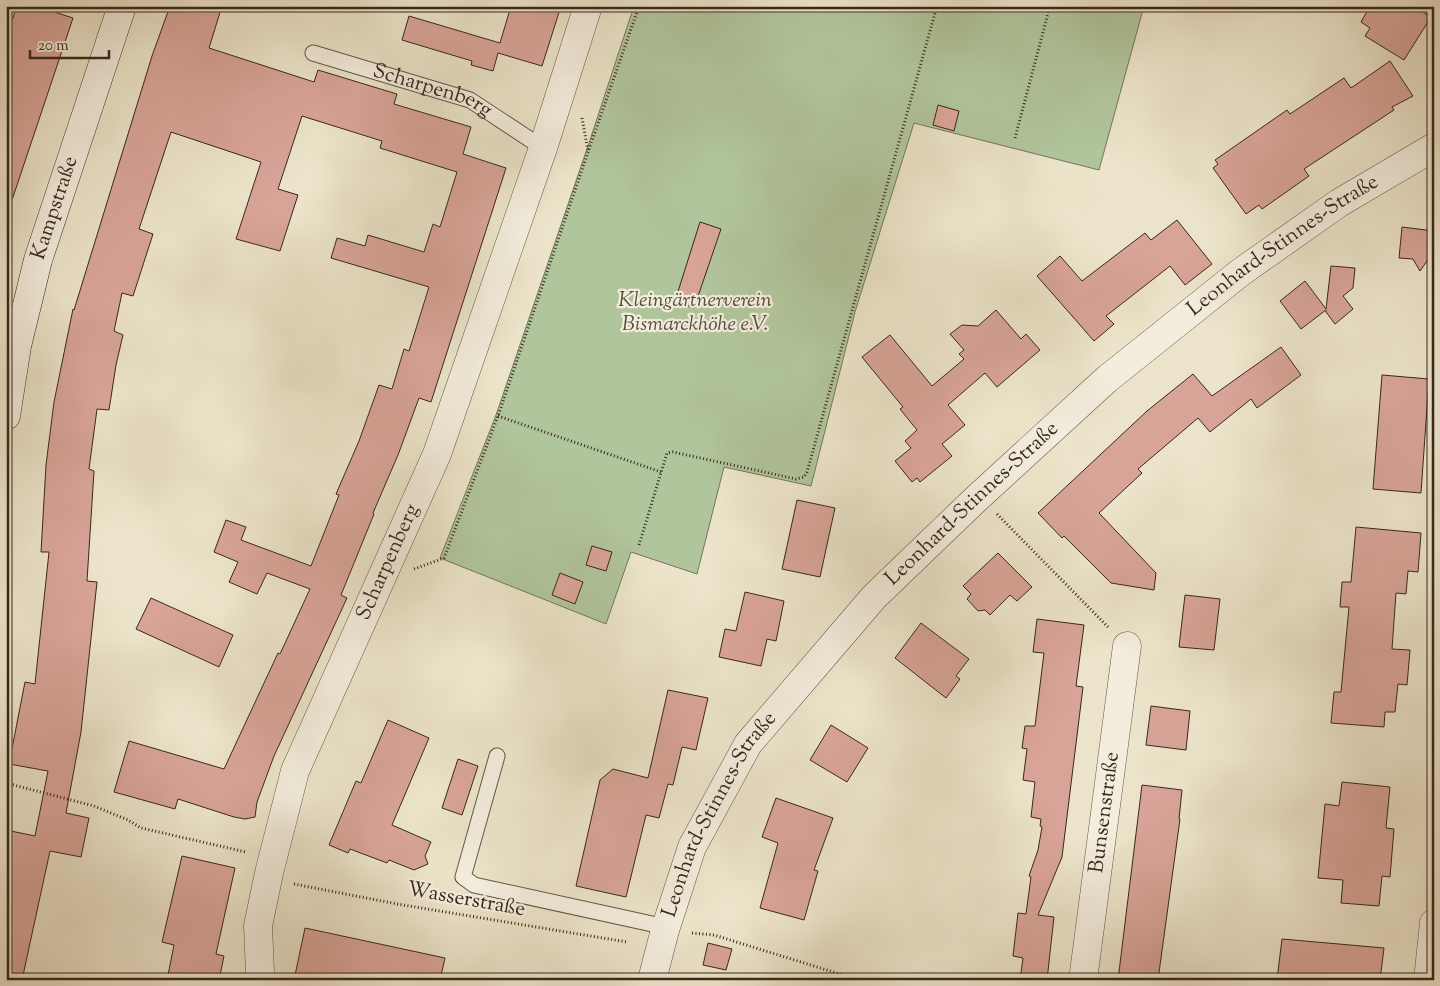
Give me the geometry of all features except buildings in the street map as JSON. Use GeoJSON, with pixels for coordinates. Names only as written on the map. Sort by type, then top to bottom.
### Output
{"type":"FeatureCollection","features":[{"type":"Feature","properties":{"kind":"street","name":"Kampstraße"},"geometry":{"type":"LineString","coordinates":[[6,416],[17,346],[38,260],[122,6]]}},
{"type":"Feature","properties":{"kind":"street","name":"Scharpenberg"},"geometry":{"type":"LineString","coordinates":[[260,976],[258,926],[269,873],[295,771],[437,454],[543,148],[588,6]]}},
{"type":"Feature","properties":{"kind":"street","name":"Leonhard-Stinnes-Straße"},"geometry":{"type":"LineString","coordinates":[[652,980],[692,847],[748,744],[874,597],[976,499],[1107,379],[1241,272],[1339,203],[1434,146]]}},
{"type":"Feature","properties":{"kind":"street","name":"Bunsenstraße"},"geometry":{"type":"LineString","coordinates":[[1083,980],[1127,646]]}},
{"type":"Feature","properties":{"kind":"street"},"geometry":{"type":"LineString","coordinates":[[1428,980],[1434,923]]}},
{"type":"Feature","properties":{"kind":"lane","name":"Scharpenberg"},"geometry":{"type":"LineString","coordinates":[[313,52],[470,100],[543,148]]}},
{"type":"Feature","properties":{"kind":"lane"},"geometry":{"type":"LineString","coordinates":[[497,756],[463,877],[474,885],[664,935]]}},
{"type":"Feature","properties":{"kind":"path"},"geometry":{"type":"LineString","coordinates":[[444,558],[498,416],[639,6]]}},
{"type":"Feature","properties":{"kind":"path"},"geometry":{"type":"LineString","coordinates":[[639,546],[666,453],[673,452],[796,479],[804,477],[808,472],[937,6]]}},
{"type":"Feature","properties":{"kind":"path"},"geometry":{"type":"LineString","coordinates":[[1015,138],[1050,6]]}},
{"type":"Feature","properties":{"kind":"path"},"geometry":{"type":"LineString","coordinates":[[498,416],[661,472]]}},
{"type":"Feature","properties":{"kind":"path"},"geometry":{"type":"LineString","coordinates":[[995,513],[1127,646]]}},
{"type":"Feature","properties":{"kind":"path"},"geometry":{"type":"LineString","coordinates":[[8,783],[106,810],[141,828],[217,845]]}},
{"type":"Feature","properties":{"kind":"path","name":"Wasserstraße"},"geometry":{"type":"LineString","coordinates":[[269,873],[292,884],[301,886],[664,935],[714,935],[859,980]]}},
{"type":"Feature","properties":{"kind":"green space","name":"Kleingärtnerverein Bismarckhöhe e.V."},"geometry":{"type":"Polygon","coordinates":[[[634,6],[1144,6],[1099,170],[914,123],[855,312],[811,486],[724,467],[697,574],[631,552],[606,624],[440,558],[496,415],[634,6]]]}}]}
